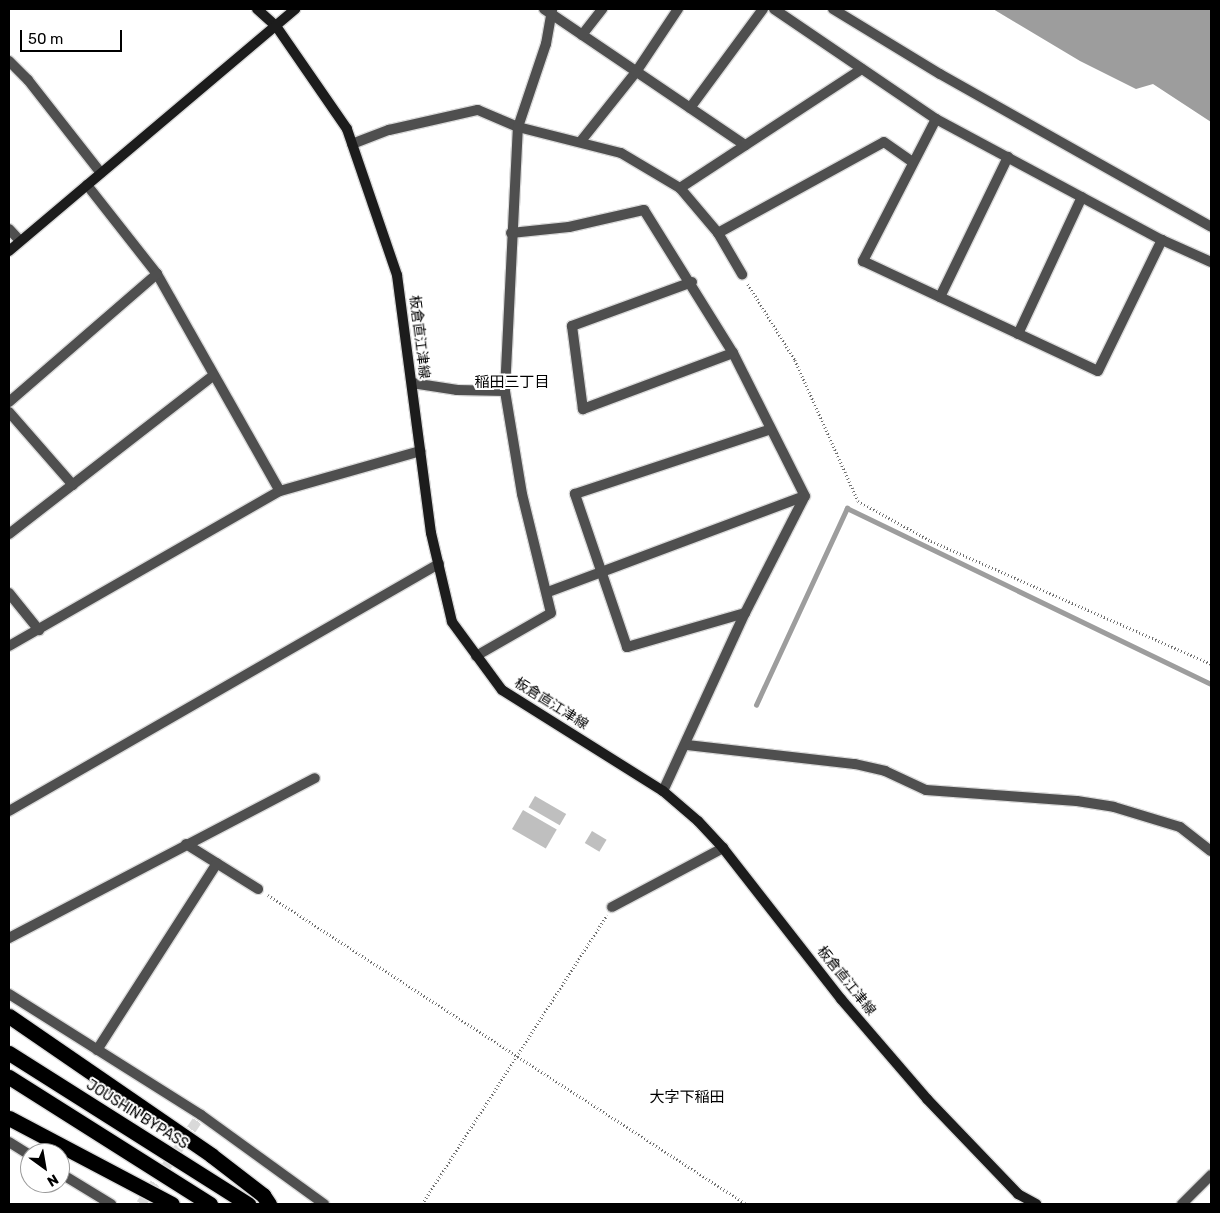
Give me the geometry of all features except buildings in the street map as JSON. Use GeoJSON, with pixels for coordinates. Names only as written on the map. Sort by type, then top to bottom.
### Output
{"type":"FeatureCollection","features":[{"type":"Feature","properties":{"kind":"highway"},"geometry":{"type":"LineString","coordinates":[[9,1016],[211,1155],[263,1195],[269,1204]]}},
{"type":"Feature","properties":{"kind":"highway","name":"JOUSHIN BYPASS"},"geometry":{"type":"LineString","coordinates":[[9,1053],[248,1204]]}},
{"type":"Feature","properties":{"kind":"highway"},"geometry":{"type":"LineString","coordinates":[[9,1077],[210,1204]]}},
{"type":"Feature","properties":{"kind":"highway"},"geometry":{"type":"LineString","coordinates":[[9,1118],[172,1204]]}},
{"type":"Feature","properties":{"kind":"main road","name":"板倉直江津線"},"geometry":{"type":"LineString","coordinates":[[258,9],[276,26],[347,129],[397,275],[420,451],[438,564],[452,622],[502,690],[664,791],[723,848],[841,999],[928,1099],[1018,1194],[1036,1204]]}},
{"type":"Feature","properties":{"kind":"main road"},"geometry":{"type":"LineString","coordinates":[[9,251],[295,9]]}},
{"type":"Feature","properties":{"kind":"street"},"geometry":{"type":"LineString","coordinates":[[582,35],[602,9]]}},
{"type":"Feature","properties":{"kind":"street"},"geometry":{"type":"LineString","coordinates":[[581,141],[636,72],[678,9]]}},
{"type":"Feature","properties":{"kind":"street"},"geometry":{"type":"LineString","coordinates":[[690,108],[763,9]]}},
{"type":"Feature","properties":{"kind":"street"},"geometry":{"type":"LineString","coordinates":[[774,9],[936,119],[1162,240],[1211,262]]}},
{"type":"Feature","properties":{"kind":"street"},"geometry":{"type":"LineString","coordinates":[[833,9],[940,74],[1211,227]]}},
{"type":"Feature","properties":{"kind":"street"},"geometry":{"type":"LineString","coordinates":[[549,11],[745,146]]}},
{"type":"Feature","properties":{"kind":"street"},"geometry":{"type":"LineString","coordinates":[[476,656],[551,613],[548,592],[533,548],[505,391],[511,233],[518,127],[546,44],[549,11]]}},
{"type":"Feature","properties":{"kind":"street"},"geometry":{"type":"LineString","coordinates":[[9,61],[28,80],[102,173]]}},
{"type":"Feature","properties":{"kind":"street"},"geometry":{"type":"LineString","coordinates":[[680,188],[862,69]]}},
{"type":"Feature","properties":{"kind":"street"},"geometry":{"type":"LineString","coordinates":[[352,144],[389,130],[478,110],[518,127],[581,141],[621,153],[680,188],[718,233],[742,274]]}},
{"type":"Feature","properties":{"kind":"street"},"geometry":{"type":"LineString","coordinates":[[936,119],[863,261],[1098,371],[1162,240]]}},
{"type":"Feature","properties":{"kind":"street"},"geometry":{"type":"LineString","coordinates":[[718,233],[884,142],[913,162]]}},
{"type":"Feature","properties":{"kind":"street"},"geometry":{"type":"LineString","coordinates":[[940,297],[1008,157]]}},
{"type":"Feature","properties":{"kind":"street"},"geometry":{"type":"LineString","coordinates":[[87,184],[157,274],[280,491]]}},
{"type":"Feature","properties":{"kind":"street"},"geometry":{"type":"LineString","coordinates":[[1018,334],[1082,197]]}},
{"type":"Feature","properties":{"kind":"street"},"geometry":{"type":"LineString","coordinates":[[511,233],[568,227],[644,210],[692,282],[733,353],[805,496]]}},
{"type":"Feature","properties":{"kind":"street"},"geometry":{"type":"LineString","coordinates":[[9,229],[20,241]]}},
{"type":"Feature","properties":{"kind":"street"},"geometry":{"type":"LineString","coordinates":[[9,402],[157,274]]}},
{"type":"Feature","properties":{"kind":"street"},"geometry":{"type":"LineString","coordinates":[[692,282],[572,326],[583,409],[733,353]]}},
{"type":"Feature","properties":{"kind":"street"},"geometry":{"type":"LineString","coordinates":[[9,534],[214,375]]}},
{"type":"Feature","properties":{"kind":"street"},"geometry":{"type":"LineString","coordinates":[[412,383],[457,390],[505,391]]}},
{"type":"Feature","properties":{"kind":"street"},"geometry":{"type":"LineString","coordinates":[[9,412],[73,485]]}},
{"type":"Feature","properties":{"kind":"street"},"geometry":{"type":"LineString","coordinates":[[745,613],[627,647],[604,572],[575,494],[771,430]]}},
{"type":"Feature","properties":{"kind":"street"},"geometry":{"type":"LineString","coordinates":[[9,646],[280,491],[420,451]]}},
{"type":"Feature","properties":{"kind":"street"},"geometry":{"type":"LineString","coordinates":[[548,592],[805,496]]}},
{"type":"Feature","properties":{"kind":"street"},"geometry":{"type":"LineString","coordinates":[[664,791],[687,745],[745,613],[805,496]]}},
{"type":"Feature","properties":{"kind":"street"},"geometry":{"type":"LineString","coordinates":[[9,812],[438,564]]}},
{"type":"Feature","properties":{"kind":"street"},"geometry":{"type":"LineString","coordinates":[[9,593],[39,630]]}},
{"type":"Feature","properties":{"kind":"street"},"geometry":{"type":"LineString","coordinates":[[687,745],[855,764],[885,771],[926,790],[1077,801],[1114,807],[1180,827],[1211,851]]}},
{"type":"Feature","properties":{"kind":"street"},"geometry":{"type":"LineString","coordinates":[[9,938],[315,778]]}},
{"type":"Feature","properties":{"kind":"street"},"geometry":{"type":"LineString","coordinates":[[186,844],[258,888]]}},
{"type":"Feature","properties":{"kind":"street"},"geometry":{"type":"LineString","coordinates":[[612,908],[723,848]]}},
{"type":"Feature","properties":{"kind":"street"},"geometry":{"type":"LineString","coordinates":[[97,1050],[217,863]]}},
{"type":"Feature","properties":{"kind":"street"},"geometry":{"type":"LineString","coordinates":[[9,994],[201,1115],[324,1204]]}},
{"type":"Feature","properties":{"kind":"street"},"geometry":{"type":"LineString","coordinates":[[9,1142],[20,1149]]}},
{"type":"Feature","properties":{"kind":"street"},"geometry":{"type":"LineString","coordinates":[[1182,1204],[1211,1174]]}},
{"type":"Feature","properties":{"kind":"street"},"geometry":{"type":"LineString","coordinates":[[70,1180],[111,1204]]}},
{"type":"Feature","properties":{"kind":"path"},"geometry":{"type":"LineString","coordinates":[[742,274],[795,360],[858,501],[931,541],[1211,664]]}},
{"type":"Feature","properties":{"kind":"path"},"geometry":{"type":"LineString","coordinates":[[258,888],[746,1204]]}},
{"type":"Feature","properties":{"kind":"path"},"geometry":{"type":"LineString","coordinates":[[422,1204],[612,908]]}},
{"type":"Feature","properties":{"kind":"shaded area"},"geometry":{"type":"Polygon","coordinates":[[[993,9],[1211,9],[1211,122],[1153,84],[1136,89],[1080,61],[993,9]]]}},
{"type":"Feature","properties":{"kind":"waterway"},"geometry":{"type":"LineString","coordinates":[[756,705],[847,508],[1211,684]]}},
{"type":"Feature","properties":{"kind":"tunnel"},"geometry":{"type":"LineString","coordinates":[[141,1204],[201,1115]]}},
{"type":"Feature","properties":{"kind":"district","name":"稲田三丁目"},"geometry":{"type":"Point","coordinates":[512,383]}},
{"type":"Feature","properties":{"kind":"district","name":"大字下稲田"},"geometry":{"type":"Point","coordinates":[687,1098]}}]}
